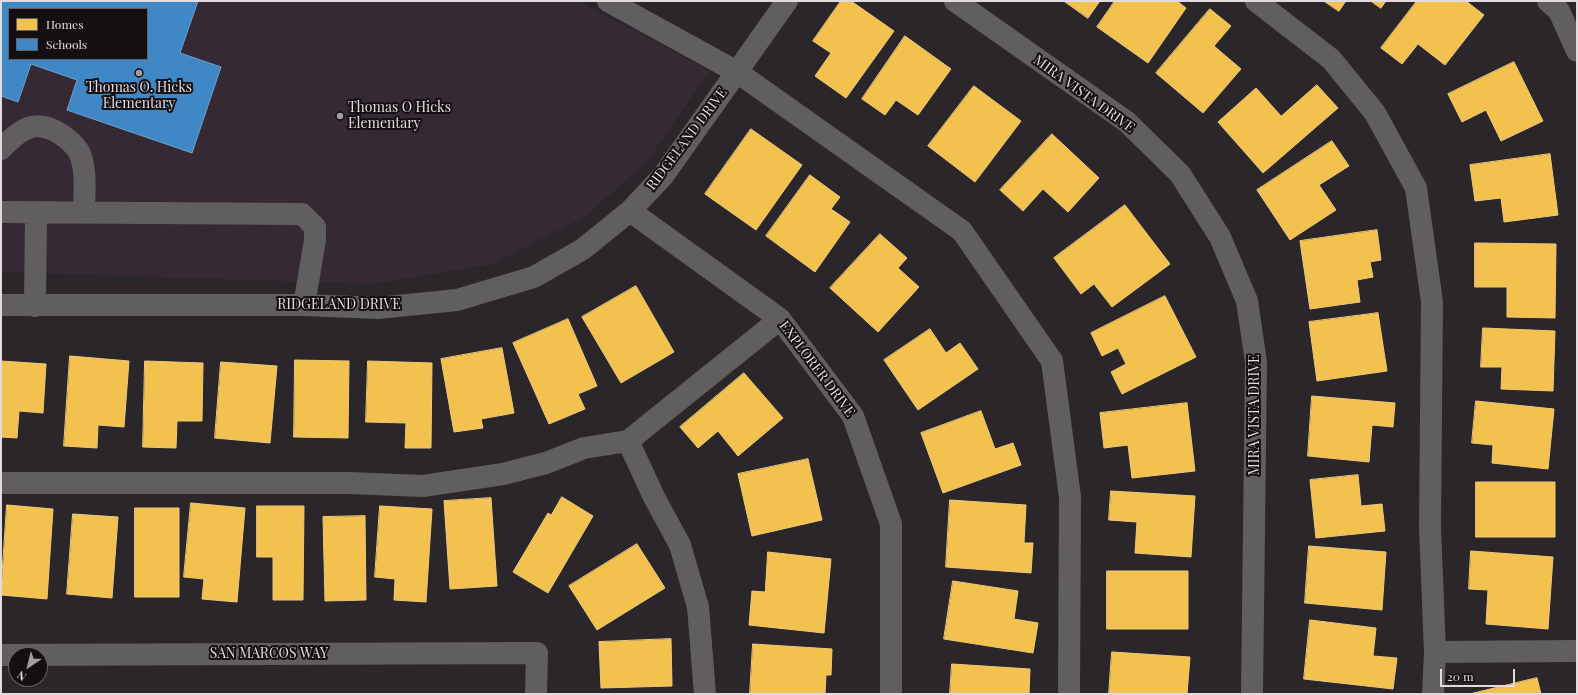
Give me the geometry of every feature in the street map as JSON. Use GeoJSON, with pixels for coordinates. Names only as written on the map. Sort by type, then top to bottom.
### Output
{"type":"FeatureCollection","features":[{"type":"Feature","properties":{"kind":"street"},"geometry":{"type":"LineString","coordinates":[[608,1],[737,72],[962,231],[1052,361],[1070,497],[1069,694]]}},
{"type":"Feature","properties":{"kind":"street","name":"RIDGELAND DRIVE"},"geometry":{"type":"LineString","coordinates":[[1,305],[304,306],[378,308],[457,300],[534,277],[583,248],[630,211],[663,176],[787,1]]}},
{"type":"Feature","properties":{"kind":"street","name":"MIRA VISTA DRIVE"},"geometry":{"type":"LineString","coordinates":[[955,1],[1127,122],[1180,174],[1220,237],[1247,301],[1256,362],[1252,694]]}},
{"type":"Feature","properties":{"kind":"street"},"geometry":{"type":"LineString","coordinates":[[1256,1],[1331,59],[1375,113],[1416,188],[1432,302],[1430,526],[1435,652],[1433,694]]}},
{"type":"Feature","properties":{"kind":"street"},"geometry":{"type":"LineString","coordinates":[[1548,1],[1560,11],[1577,51]]}},
{"type":"Feature","properties":{"kind":"street"},"geometry":{"type":"LineString","coordinates":[[1,149],[21,131],[36,125],[53,129],[69,139],[80,154],[85,176],[84,213]]}},
{"type":"Feature","properties":{"kind":"street","name":"EXPLORER DRIVE"},"geometry":{"type":"LineString","coordinates":[[630,211],[780,319],[853,416],[891,524],[891,694]]}},
{"type":"Feature","properties":{"kind":"street"},"geometry":{"type":"LineString","coordinates":[[1,212],[302,214],[314,227],[315,240],[304,306]]}},
{"type":"Feature","properties":{"kind":"street"},"geometry":{"type":"LineString","coordinates":[[35,306],[36,212]]}},
{"type":"Feature","properties":{"kind":"street"},"geometry":{"type":"LineString","coordinates":[[1,483],[350,483],[423,486],[503,474],[546,463],[584,448],[628,441],[780,319]]}},
{"type":"Feature","properties":{"kind":"street"},"geometry":{"type":"LineString","coordinates":[[628,441],[654,497],[680,545],[698,607],[705,694]]}},
{"type":"Feature","properties":{"kind":"street"},"geometry":{"type":"LineString","coordinates":[[1435,652],[1577,651]]}},
{"type":"Feature","properties":{"kind":"street","name":"SAN MARCOS WAY"},"geometry":{"type":"LineString","coordinates":[[1,655],[537,653],[536,694]]}},
{"type":"Feature","properties":{"kind":"shaded area","name":"Thomas O Hicks Elementary"},"geometry":{"type":"Polygon","coordinates":[[[1,1],[578,1],[710,71],[648,160],[586,216],[492,264],[373,284],[1,272],[1,1]]]}},
{"type":"Feature","properties":{"kind":"building: Homes"},"geometry":{"type":"Polygon","coordinates":[[[841,1],[851,1],[894,31],[846,98],[815,76],[831,53],[813,41],[841,1]]]}},
{"type":"Feature","properties":{"kind":"building: Homes"},"geometry":{"type":"Polygon","coordinates":[[[1064,1],[1100,1],[1088,18],[1064,1]]]}},
{"type":"Feature","properties":{"kind":"building: Homes"},"geometry":{"type":"Polygon","coordinates":[[[1115,1],[1177,1],[1186,8],[1148,63],[1097,27],[1115,1]]]}},
{"type":"Feature","properties":{"kind":"building: Homes"},"geometry":{"type":"Polygon","coordinates":[[[1324,1],[1346,1],[1339,11],[1324,1]]]}},
{"type":"Feature","properties":{"kind":"building: Homes"},"geometry":{"type":"Polygon","coordinates":[[[1371,1],[1386,1],[1381,8],[1371,1]]]}},
{"type":"Feature","properties":{"kind":"building: Homes"},"geometry":{"type":"Polygon","coordinates":[[[1417,1],[1466,1],[1484,15],[1445,65],[1418,44],[1402,64],[1381,48],[1417,1]]]}},
{"type":"Feature","properties":{"kind":"building: Homes"},"geometry":{"type":"Polygon","coordinates":[[[1210,9],[1231,26],[1214,46],[1241,69],[1203,113],[1156,73],[1210,9]]]}},
{"type":"Feature","properties":{"kind":"building: Homes"},"geometry":{"type":"Polygon","coordinates":[[[905,36],[951,69],[918,115],[896,100],[885,115],[862,99],[905,36]]]}},
{"type":"Feature","properties":{"kind":"building: Homes"},"geometry":{"type":"Polygon","coordinates":[[[1514,62],[1543,121],[1501,141],[1486,110],[1462,122],[1448,94],[1514,62]]]}},
{"type":"Feature","properties":{"kind":"building: Homes"},"geometry":{"type":"Polygon","coordinates":[[[1317,85],[1338,108],[1263,173],[1218,122],[1256,88],[1281,116],[1317,85]]]}},
{"type":"Feature","properties":{"kind":"building: Homes"},"geometry":{"type":"Polygon","coordinates":[[[974,86],[1021,121],[975,182],[928,146],[974,86]]]}},
{"type":"Feature","properties":{"kind":"building: Homes"},"geometry":{"type":"Polygon","coordinates":[[[751,129],[802,165],[756,230],[705,194],[751,129]]]}},
{"type":"Feature","properties":{"kind":"building: Homes"},"geometry":{"type":"Polygon","coordinates":[[[1052,134],[1099,178],[1068,212],[1043,189],[1023,211],[1000,190],[1052,134]]]}},
{"type":"Feature","properties":{"kind":"building: Homes"},"geometry":{"type":"Polygon","coordinates":[[[1332,141],[1349,166],[1319,185],[1336,210],[1290,240],[1257,190],[1332,141]]]}},
{"type":"Feature","properties":{"kind":"building: Homes"},"geometry":{"type":"Polygon","coordinates":[[[1550,154],[1558,215],[1504,222],[1501,198],[1475,201],[1470,165],[1550,154]]]}},
{"type":"Feature","properties":{"kind":"building: Homes"},"geometry":{"type":"Polygon","coordinates":[[[810,175],[840,197],[831,209],[850,222],[815,272],[766,236],[810,175]]]}},
{"type":"Feature","properties":{"kind":"building: Homes"},"geometry":{"type":"Polygon","coordinates":[[[1125,205],[1170,264],[1112,307],[1094,284],[1081,294],[1054,258],[1125,205]]]}},
{"type":"Feature","properties":{"kind":"building: Homes"},"geometry":{"type":"Polygon","coordinates":[[[1377,230],[1381,260],[1370,262],[1373,277],[1357,280],[1360,302],[1310,309],[1300,241],[1377,230]]]}},
{"type":"Feature","properties":{"kind":"building: Homes"},"geometry":{"type":"Polygon","coordinates":[[[880,234],[907,258],[898,268],[919,287],[878,332],[830,288],[880,234]]]}},
{"type":"Feature","properties":{"kind":"building: Homes"},"geometry":{"type":"Polygon","coordinates":[[[1475,243],[1556,244],[1555,318],[1507,317],[1507,287],[1475,287],[1475,243]]]}},
{"type":"Feature","properties":{"kind":"building: Homes"},"geometry":{"type":"Polygon","coordinates":[[[636,286],[674,352],[621,383],[582,317],[636,286]]]}},
{"type":"Feature","properties":{"kind":"building: Homes"},"geometry":{"type":"Polygon","coordinates":[[[1165,296],[1196,357],[1122,394],[1111,372],[1126,364],[1118,348],[1102,356],[1091,333],[1165,296]]]}},
{"type":"Feature","properties":{"kind":"building: Homes"},"geometry":{"type":"Polygon","coordinates":[[[1378,313],[1387,371],[1317,381],[1309,322],[1378,313]]]}},
{"type":"Feature","properties":{"kind":"building: Homes"},"geometry":{"type":"Polygon","coordinates":[[[568,319],[597,386],[578,394],[585,409],[549,424],[513,343],[568,319]]]}},
{"type":"Feature","properties":{"kind":"building: Homes"},"geometry":{"type":"Polygon","coordinates":[[[1483,328],[1555,331],[1553,391],[1501,389],[1502,367],[1481,367],[1483,328]]]}},
{"type":"Feature","properties":{"kind":"building: Homes"},"geometry":{"type":"Polygon","coordinates":[[[930,329],[946,353],[960,343],[978,369],[918,410],[884,360],[930,329]]]}},
{"type":"Feature","properties":{"kind":"building: Homes"},"geometry":{"type":"Polygon","coordinates":[[[502,348],[514,413],[481,419],[483,428],[454,432],[441,359],[502,348]]]}},
{"type":"Feature","properties":{"kind":"building: Homes"},"geometry":{"type":"Polygon","coordinates":[[[70,356],[129,361],[124,427],[98,425],[97,448],[64,446],[70,356]]]}},
{"type":"Feature","properties":{"kind":"building: Homes"},"geometry":{"type":"Polygon","coordinates":[[[295,360],[349,361],[348,438],[294,437],[295,360]]]}},
{"type":"Feature","properties":{"kind":"building: Homes"},"geometry":{"type":"Polygon","coordinates":[[[1,361],[46,364],[43,413],[19,411],[17,438],[1,437],[1,361]]]}},
{"type":"Feature","properties":{"kind":"building: Homes"},"geometry":{"type":"Polygon","coordinates":[[[145,361],[203,363],[202,421],[177,421],[176,448],[143,447],[145,361]]]}},
{"type":"Feature","properties":{"kind":"building: Homes"},"geometry":{"type":"Polygon","coordinates":[[[368,361],[432,363],[431,448],[405,448],[406,423],[366,422],[368,361]]]}},
{"type":"Feature","properties":{"kind":"building: Homes"},"geometry":{"type":"Polygon","coordinates":[[[221,362],[277,366],[270,443],[215,438],[221,362]]]}},
{"type":"Feature","properties":{"kind":"building: Homes"},"geometry":{"type":"Polygon","coordinates":[[[744,373],[783,418],[738,456],[718,431],[698,448],[680,427],[744,373]]]}},
{"type":"Feature","properties":{"kind":"building: Homes"},"geometry":{"type":"Polygon","coordinates":[[[1312,396],[1395,403],[1393,427],[1372,425],[1369,462],[1308,456],[1312,396]]]}},
{"type":"Feature","properties":{"kind":"building: Homes"},"geometry":{"type":"Polygon","coordinates":[[[1476,401],[1554,409],[1548,469],[1492,463],[1493,445],[1472,443],[1476,401]]]}},
{"type":"Feature","properties":{"kind":"building: Homes"},"geometry":{"type":"Polygon","coordinates":[[[1187,403],[1195,471],[1132,478],[1128,445],[1104,448],[1100,413],[1187,403]]]}},
{"type":"Feature","properties":{"kind":"building: Homes"},"geometry":{"type":"Polygon","coordinates":[[[981,411],[995,449],[1013,443],[1021,465],[943,493],[921,433],[981,411]]]}},
{"type":"Feature","properties":{"kind":"building: Homes"},"geometry":{"type":"Polygon","coordinates":[[[808,459],[822,520],[752,536],[738,474],[808,459]]]}},
{"type":"Feature","properties":{"kind":"building: Homes"},"geometry":{"type":"Polygon","coordinates":[[[1358,475],[1361,506],[1382,504],[1385,531],[1316,538],[1310,480],[1358,475]]]}},
{"type":"Feature","properties":{"kind":"building: Homes"},"geometry":{"type":"Polygon","coordinates":[[[1476,482],[1555,482],[1555,537],[1476,537],[1476,482]]]}},
{"type":"Feature","properties":{"kind":"building: Homes"},"geometry":{"type":"Polygon","coordinates":[[[1111,491],[1195,496],[1191,557],[1135,553],[1137,522],[1109,520],[1111,491]]]}},
{"type":"Feature","properties":{"kind":"building: Homes"},"geometry":{"type":"Polygon","coordinates":[[[562,497],[593,516],[548,593],[513,572],[548,513],[551,515],[562,497]]]}},
{"type":"Feature","properties":{"kind":"building: Homes"},"geometry":{"type":"Polygon","coordinates":[[[491,498],[497,586],[450,589],[444,501],[491,498]]]}},
{"type":"Feature","properties":{"kind":"building: Homes"},"geometry":{"type":"Polygon","coordinates":[[[950,500],[1026,505],[1024,543],[1033,543],[1031,573],[946,567],[950,500]]]}},
{"type":"Feature","properties":{"kind":"building: Homes"},"geometry":{"type":"Polygon","coordinates":[[[191,503],[245,508],[237,602],[202,599],[204,579],[184,577],[191,503]]]}},
{"type":"Feature","properties":{"kind":"building: Homes"},"geometry":{"type":"Polygon","coordinates":[[[7,505],[53,509],[47,599],[1,595],[7,505]]]}},
{"type":"Feature","properties":{"kind":"building: Homes"},"geometry":{"type":"Polygon","coordinates":[[[257,506],[304,506],[303,600],[273,600],[273,557],[257,557],[257,506]]]}},
{"type":"Feature","properties":{"kind":"building: Homes"},"geometry":{"type":"Polygon","coordinates":[[[380,506],[432,509],[426,602],[394,600],[395,579],[375,577],[380,506]]]}},
{"type":"Feature","properties":{"kind":"building: Homes"},"geometry":{"type":"Polygon","coordinates":[[[135,508],[179,508],[179,597],[135,597],[135,508]]]}},
{"type":"Feature","properties":{"kind":"building: Homes"},"geometry":{"type":"Polygon","coordinates":[[[73,514],[118,517],[112,598],[67,594],[73,514]]]}},
{"type":"Feature","properties":{"kind":"building: Homes"},"geometry":{"type":"Polygon","coordinates":[[[365,516],[366,600],[325,601],[323,517],[365,516]]]}},
{"type":"Feature","properties":{"kind":"building: Homes"},"geometry":{"type":"Polygon","coordinates":[[[637,544],[665,588],[597,630],[569,586],[637,544]]]}},
{"type":"Feature","properties":{"kind":"building: Homes"},"geometry":{"type":"Polygon","coordinates":[[[1309,546],[1386,552],[1382,610],[1305,603],[1309,546]]]}},
{"type":"Feature","properties":{"kind":"building: Homes"},"geometry":{"type":"Polygon","coordinates":[[[1471,551],[1553,557],[1548,629],[1486,624],[1488,590],[1469,589],[1471,551]]]}},
{"type":"Feature","properties":{"kind":"building: Homes"},"geometry":{"type":"Polygon","coordinates":[[[768,552],[831,559],[824,633],[749,625],[752,591],[765,592],[768,552]]]}},
{"type":"Feature","properties":{"kind":"building: Homes"},"geometry":{"type":"Polygon","coordinates":[[[1107,571],[1188,571],[1188,629],[1107,629],[1107,571]]]}},
{"type":"Feature","properties":{"kind":"building: Homes"},"geometry":{"type":"Polygon","coordinates":[[[953,581],[1018,591],[1014,619],[1038,623],[1033,653],[944,639],[953,581]]]}},
{"type":"Feature","properties":{"kind":"building: Homes"},"geometry":{"type":"Polygon","coordinates":[[[1310,620],[1376,628],[1373,656],[1397,658],[1393,689],[1304,679],[1310,620]]]}},
{"type":"Feature","properties":{"kind":"building: Homes"},"geometry":{"type":"Polygon","coordinates":[[[671,639],[672,686],[601,688],[599,642],[671,639]]]}},
{"type":"Feature","properties":{"kind":"building: Homes"},"geometry":{"type":"Polygon","coordinates":[[[753,644],[832,649],[831,675],[826,675],[825,694],[750,694],[753,644]]]}},
{"type":"Feature","properties":{"kind":"building: Homes"},"geometry":{"type":"Polygon","coordinates":[[[1112,652],[1190,657],[1187,694],[1109,694],[1112,652]]]}},
{"type":"Feature","properties":{"kind":"building: Homes"},"geometry":{"type":"Polygon","coordinates":[[[952,664],[1030,669],[1029,694],[950,694],[952,664]]]}},
{"type":"Feature","properties":{"kind":"building: Homes"},"geometry":{"type":"Polygon","coordinates":[[[1537,678],[1541,694],[1470,694],[1537,678]]]}},
{"type":"Feature","properties":{"kind":"building: Schools","name":"Thomas O. Hicks Elementary"},"geometry":{"type":"Polygon","coordinates":[[[1,1],[198,1],[180,53],[221,67],[192,153],[67,110],[77,80],[31,64],[18,102],[1,96],[1,1]]]}},
{"type":"Feature","properties":{"kind":"place","name":"Thomas O. Hicks Elementary"},"geometry":{"type":"Point","coordinates":[139,73]}},
{"type":"Feature","properties":{"kind":"place","name":"Thomas O Hicks Elementary"},"geometry":{"type":"Point","coordinates":[340,116]}}]}
